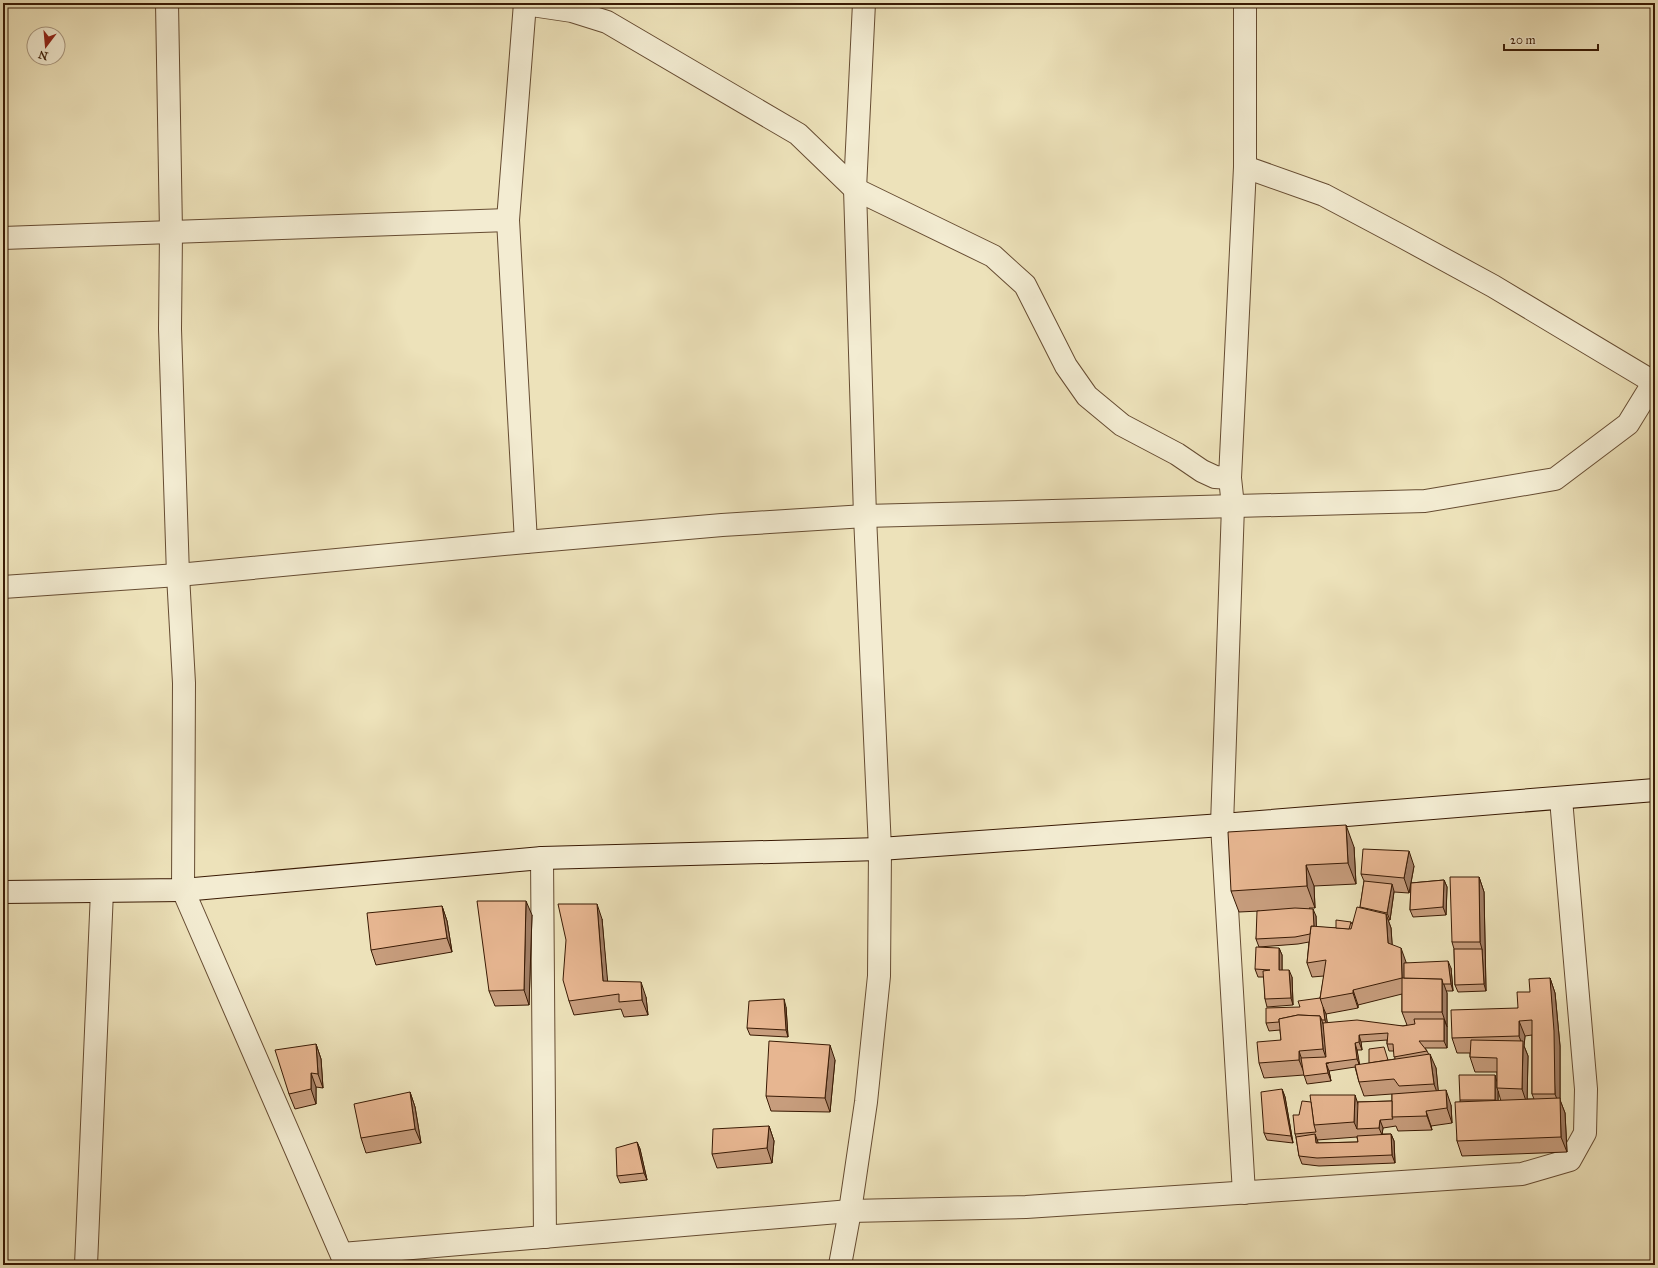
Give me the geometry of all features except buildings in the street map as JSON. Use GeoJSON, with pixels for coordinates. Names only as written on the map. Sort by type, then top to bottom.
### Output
{"type":"FeatureCollection","features":[{"type":"Feature","properties":{"kind":"street"},"geometry":{"type":"LineString","coordinates":[[167,3],[172,232],[170,329],[178,575],[184,683],[183,890],[344,1259],[545,1237],[850,1211],[1026,1207],[1522,1174],[1570,1160],[1585,1133],[1586,1089],[1561,799]]}},
{"type":"Feature","properties":{"kind":"street"},"geometry":{"type":"LineString","coordinates":[[840,1265],[850,1211],[866,1102],[879,976],[880,849],[865,516],[855,189],[864,3]]}},
{"type":"Feature","properties":{"kind":"street"},"geometry":{"type":"LineString","coordinates":[[1244,1193],[1222,825],[1233,506],[1230,478],[1245,167],[1245,3]]}},
{"type":"Feature","properties":{"kind":"street"},"geometry":{"type":"LineString","coordinates":[[526,542],[508,220],[525,4],[572,11],[607,22],[798,134],[855,189],[993,256],[1025,285],[1066,366],[1088,396],[1122,425],[1178,454],[1202,471],[1215,477],[1230,478]]}},
{"type":"Feature","properties":{"kind":"street"},"geometry":{"type":"LineString","coordinates":[[3,587],[178,575],[722,525],[865,516],[1425,501],[1555,479],[1628,424],[1654,382],[1493,286],[1324,196],[1245,167]]}},
{"type":"Feature","properties":{"kind":"street"},"geometry":{"type":"LineString","coordinates":[[3,238],[508,220]]}},
{"type":"Feature","properties":{"kind":"street"},"geometry":{"type":"LineString","coordinates":[[3,892],[183,890],[542,858],[880,849],[1222,825],[1561,799],[1655,790]]}},
{"type":"Feature","properties":{"kind":"street"},"geometry":{"type":"LineString","coordinates":[[542,858],[545,1237]]}},
{"type":"Feature","properties":{"kind":"street"},"geometry":{"type":"LineString","coordinates":[[86,1265],[102,891]]}}]}
